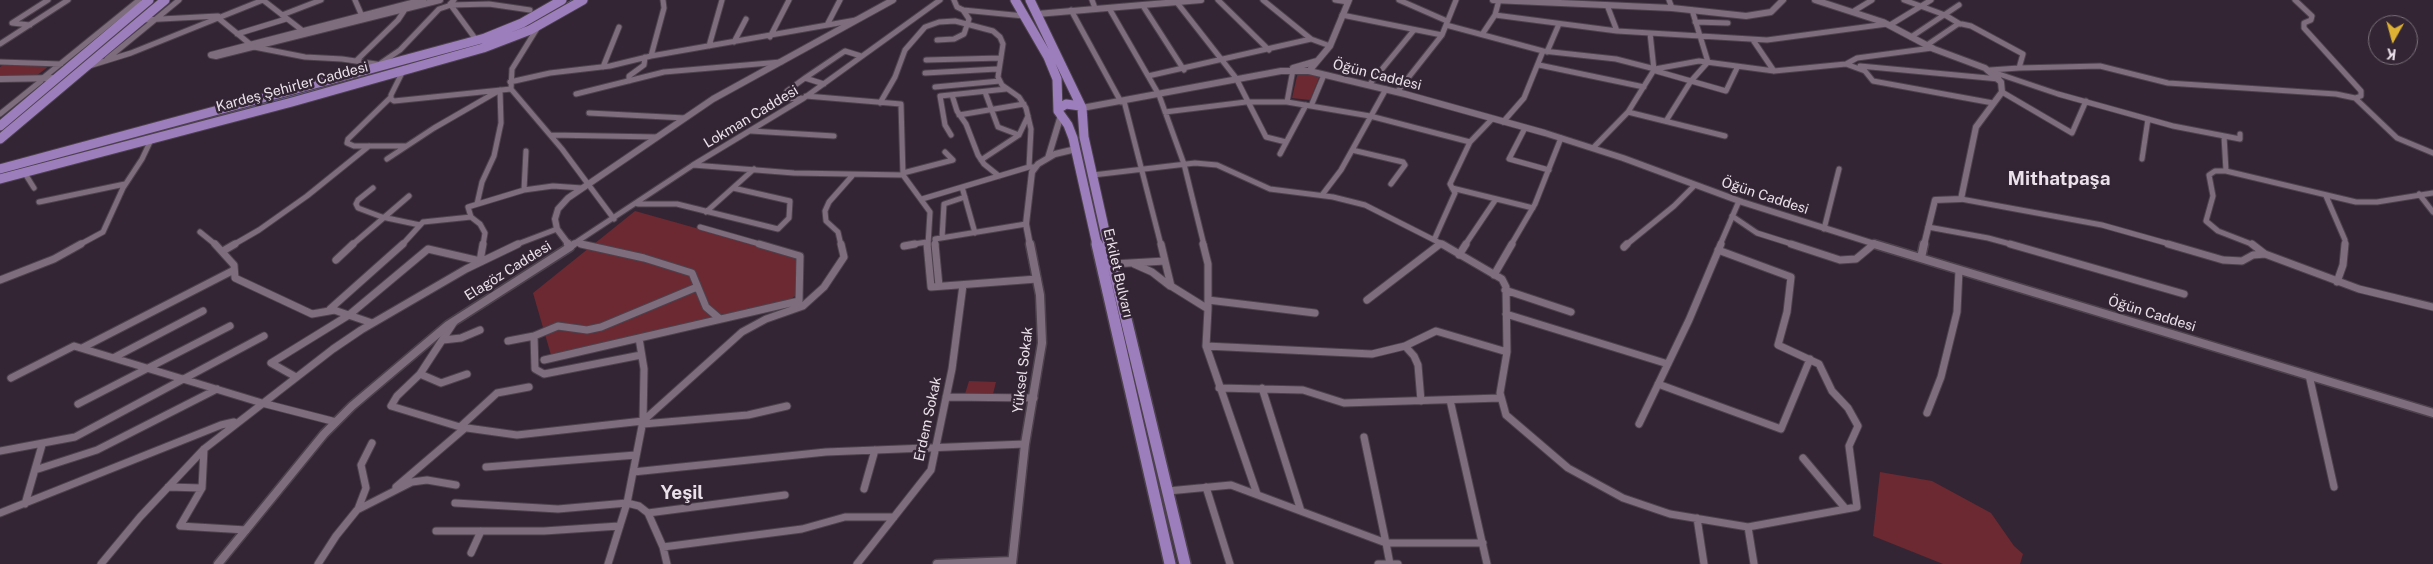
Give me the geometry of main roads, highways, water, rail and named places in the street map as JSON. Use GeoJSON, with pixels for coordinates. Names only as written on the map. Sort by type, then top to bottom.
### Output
{"type":"FeatureCollection","features":[{"type":"Feature","properties":{"kind":"main road"},"geometry":{"type":"LineString","coordinates":[[0,126],[149,0]]}},
{"type":"Feature","properties":{"kind":"main road"},"geometry":{"type":"LineString","coordinates":[[0,139],[164,0]]}},
{"type":"Feature","properties":{"kind":"main road","name":"Kardeş Şehirler Caddesi"},"geometry":{"type":"LineString","coordinates":[[0,168],[477,41],[514,27],[562,0]]}},
{"type":"Feature","properties":{"kind":"main road","name":"Kardeş Şehirler Caddesi"},"geometry":{"type":"LineString","coordinates":[[0,178],[151,140],[493,45],[538,26],[583,0]]}},
{"type":"Feature","properties":{"kind":"main road","name":"Erkilet Bulvarı"},"geometry":{"type":"LineString","coordinates":[[1015,0],[1048,57],[1057,78],[1059,112],[1073,138],[1076,149],[1170,564]]}},
{"type":"Feature","properties":{"kind":"main road","name":"Erkilet Bulvarı"},"geometry":{"type":"LineString","coordinates":[[1030,0],[1081,109],[1084,137],[1113,264],[1185,564]]}},
{"type":"Feature","properties":{"kind":"main road"},"geometry":{"type":"LineString","coordinates":[[1058,95],[1068,98],[1074,94]]}},
{"type":"Feature","properties":{"kind":"main road"},"geometry":{"type":"LineString","coordinates":[[1070,104],[1081,109],[1072,116],[1059,112],[1070,104]]}},
{"type":"Feature","properties":{"kind":"waterway"},"geometry":{"type":"LineString","coordinates":[[538,21],[573,0]]}},
{"type":"Feature","properties":{"kind":"waterway"},"geometry":{"type":"LineString","coordinates":[[525,28],[534,23]]}},
{"type":"Feature","properties":{"kind":"waterway"},"geometry":{"type":"LineString","coordinates":[[0,174],[401,67]]}},
{"type":"Feature","properties":{"kind":"district","name":"Mithatpaşa"},"geometry":{"type":"Point","coordinates":[2059,179]}},
{"type":"Feature","properties":{"kind":"district","name":"Yeşil"},"geometry":{"type":"Point","coordinates":[682,493]}}]}
